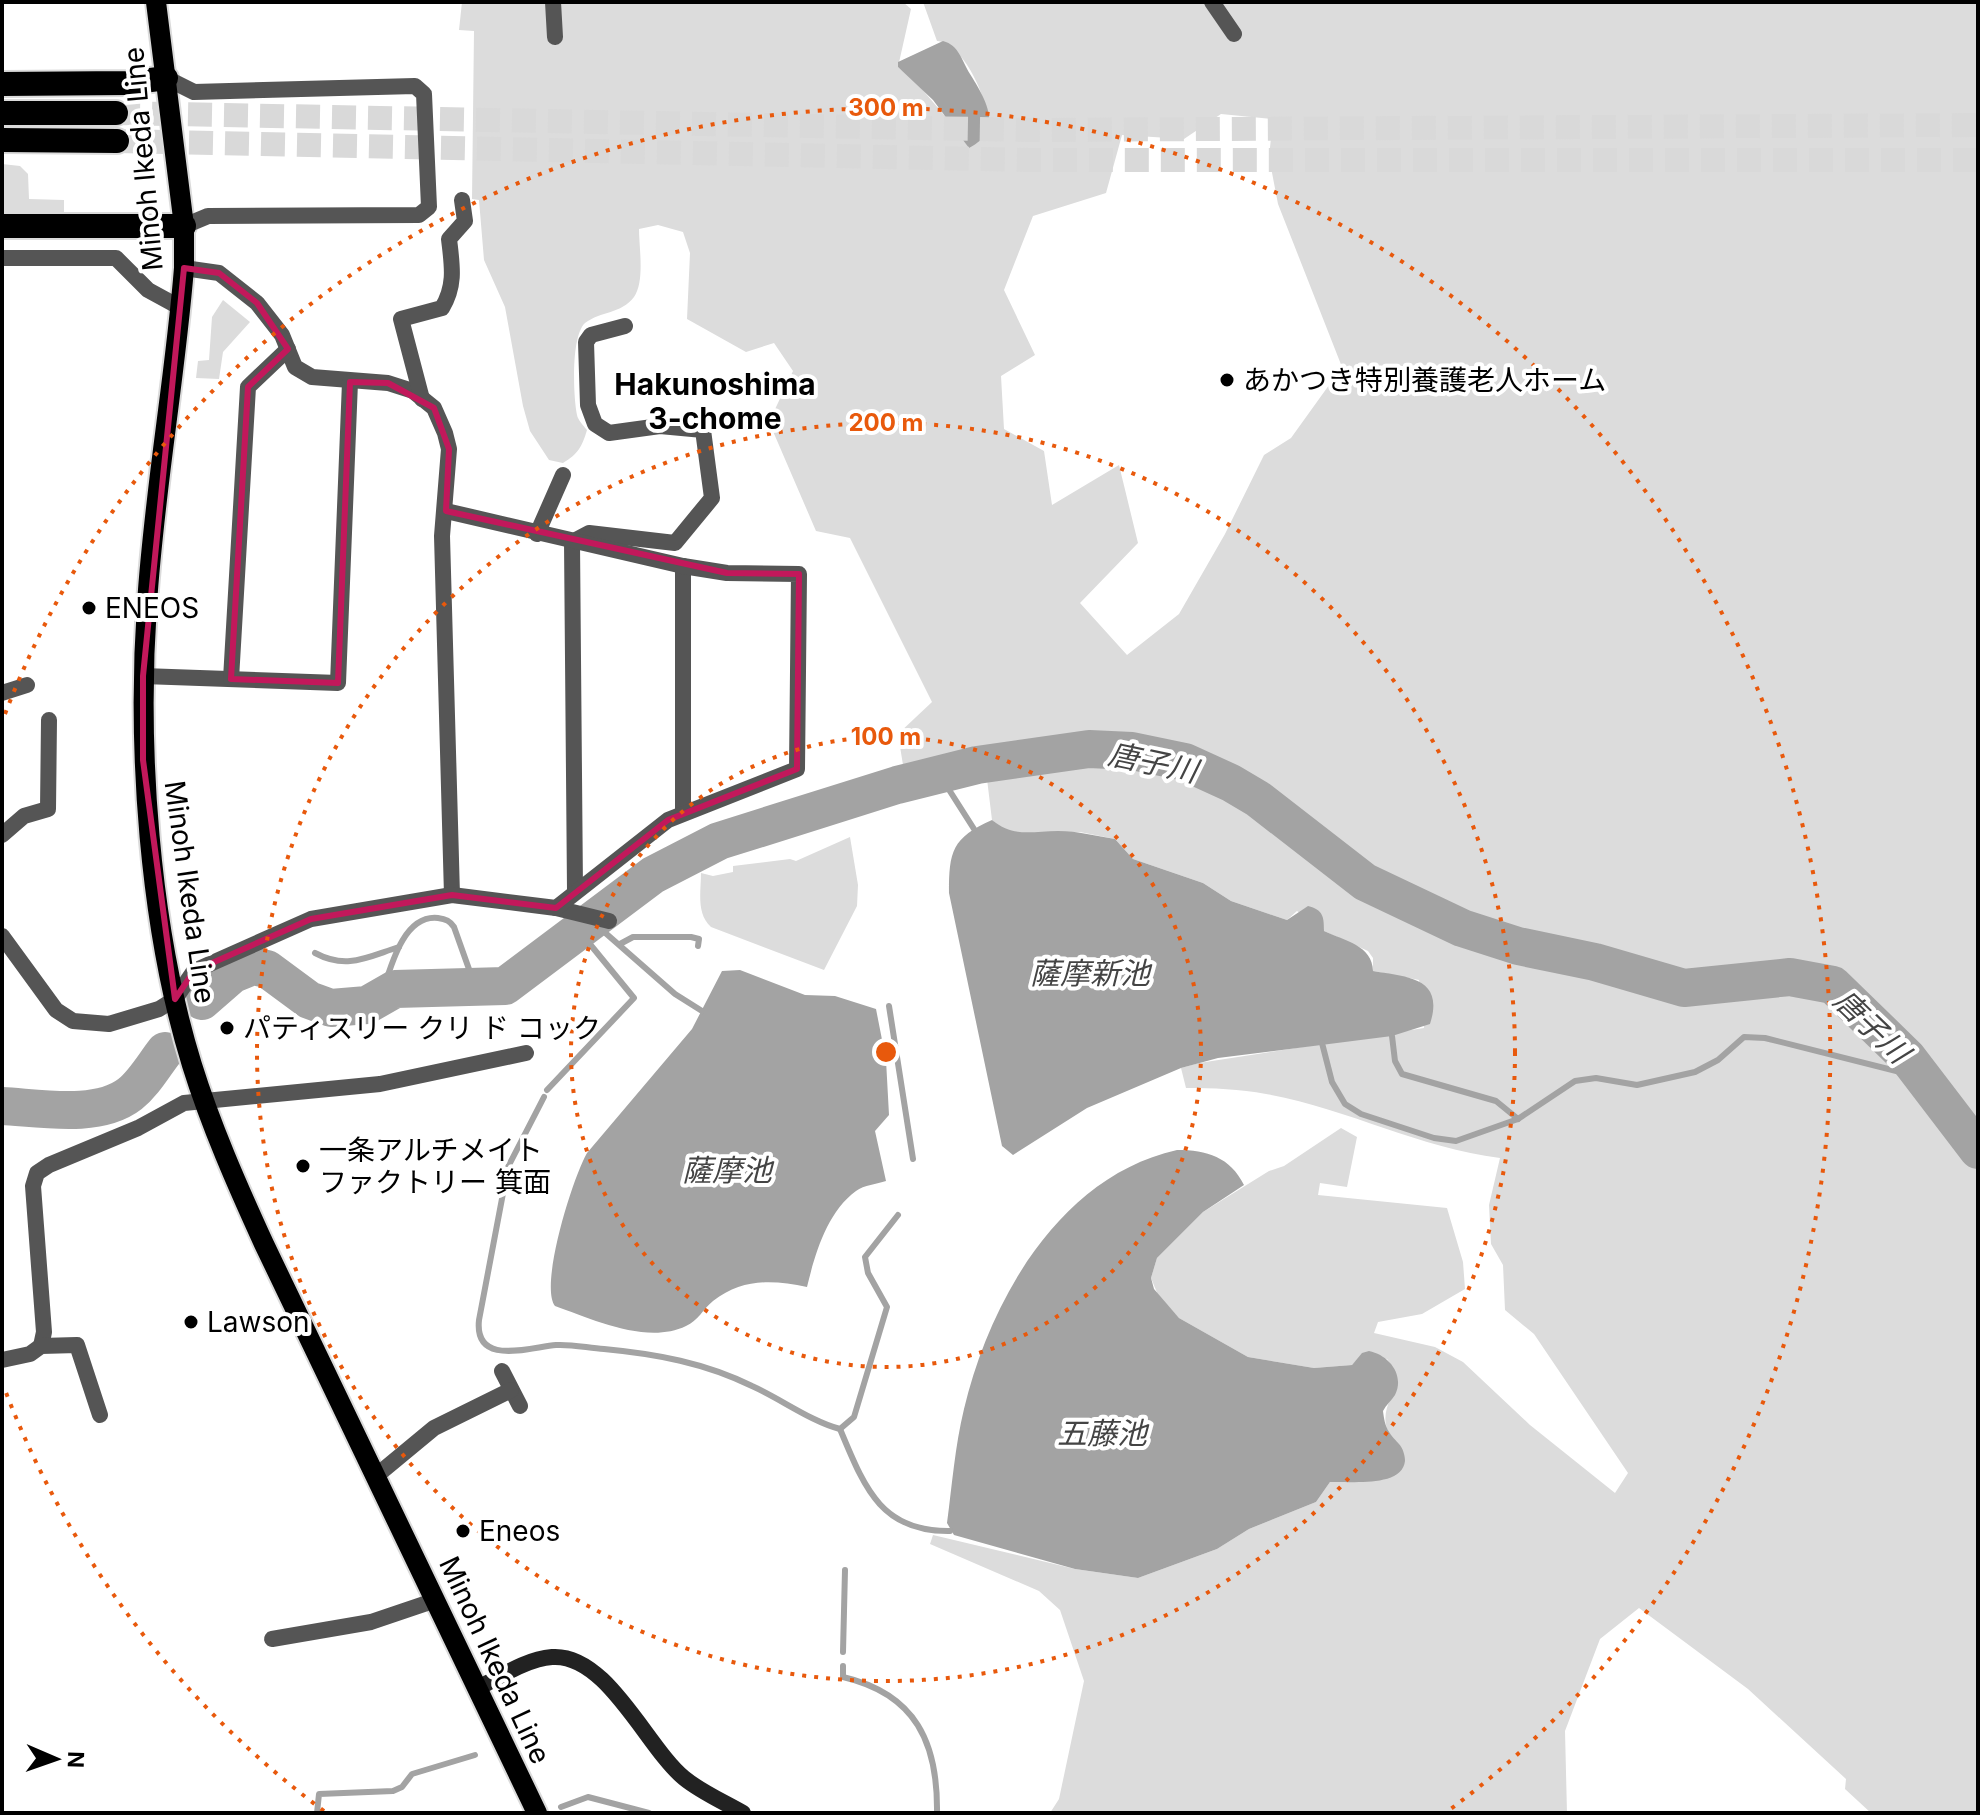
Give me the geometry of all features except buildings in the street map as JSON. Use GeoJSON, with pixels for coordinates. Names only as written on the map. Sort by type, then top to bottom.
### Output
{"type":"FeatureCollection","features":[{"type":"Feature","properties":{"kind":"highway"},"geometry":{"type":"LineString","coordinates":[[2,84],[128,83],[166,78]]}},
{"type":"Feature","properties":{"kind":"highway"},"geometry":{"type":"LineString","coordinates":[[2,113],[116,113]]}},
{"type":"Feature","properties":{"kind":"highway"},"geometry":{"type":"LineString","coordinates":[[2,140],[117,141]]}},
{"type":"Feature","properties":{"kind":"highway"},"geometry":{"type":"LineString","coordinates":[[2,226],[184,226]]}},
{"type":"Feature","properties":{"kind":"main road","name":"Minoh Ikeda Line"},"geometry":{"type":"LineString","coordinates":[[156,2],[184,226],[184,268],[147,602],[143,676],[146,789],[155,873],[175,999],[204,1099],[264,1244],[537,1813]]}},
{"type":"Feature","properties":{"kind":"street"},"geometry":{"type":"LineString","coordinates":[[553,2],[555,37]]}},
{"type":"Feature","properties":{"kind":"street"},"geometry":{"type":"LineString","coordinates":[[1212,2],[1234,34]]}},
{"type":"Feature","properties":{"kind":"street"},"geometry":{"type":"LineString","coordinates":[[166,78],[194,92],[415,86],[424,94],[429,207],[419,215],[208,216],[184,226]]}},
{"type":"Feature","properties":{"kind":"street"},"geometry":{"type":"LineString","coordinates":[[422,399],[401,319],[442,308],[449,297],[453,281],[449,239],[465,221],[462,200]]}},
{"type":"Feature","properties":{"kind":"street"},"geometry":{"type":"LineString","coordinates":[[2,258],[116,258],[148,290],[181,308]]}},
{"type":"Feature","properties":{"kind":"street"},"geometry":{"type":"LineString","coordinates":[[184,268],[219,273],[257,303],[288,348],[295,367],[312,377],[388,383],[434,408],[449,449],[442,536],[452,895]]}},
{"type":"Feature","properties":{"kind":"street"},"geometry":{"type":"LineString","coordinates":[[572,542],[589,533],[675,543],[712,498],[703,430],[660,426],[609,433],[595,424],[588,405],[586,342],[591,335],[625,326]]}},
{"type":"Feature","properties":{"kind":"street"},"geometry":{"type":"LineString","coordinates":[[231,679],[248,387],[288,348]]}},
{"type":"Feature","properties":{"kind":"street"},"geometry":{"type":"LineString","coordinates":[[143,676],[338,683],[350,382]]}},
{"type":"Feature","properties":{"kind":"street"},"geometry":{"type":"LineString","coordinates":[[537,534],[563,475]]}},
{"type":"Feature","properties":{"kind":"street"},"geometry":{"type":"LineString","coordinates":[[446,511],[683,566],[727,573],[799,574],[797,769],[668,820],[575,890],[556,908]]}},
{"type":"Feature","properties":{"kind":"street"},"geometry":{"type":"LineString","coordinates":[[572,542],[575,890]]}},
{"type":"Feature","properties":{"kind":"street"},"geometry":{"type":"LineString","coordinates":[[683,566],[683,812]]}},
{"type":"Feature","properties":{"kind":"street"},"geometry":{"type":"LineString","coordinates":[[2,693],[27,685]]}},
{"type":"Feature","properties":{"kind":"street"},"geometry":{"type":"LineString","coordinates":[[2,835],[24,816],[48,809],[49,720]]}},
{"type":"Feature","properties":{"kind":"street"},"geometry":{"type":"LineString","coordinates":[[2,936],[56,1010],[73,1021],[109,1024],[126,1021],[175,999],[194,971],[311,919],[452,895],[556,908],[609,921]]}},
{"type":"Feature","properties":{"kind":"street"},"geometry":{"type":"LineString","coordinates":[[41,1346],[44,1332],[33,1186],[37,1173],[72,1153],[138,1128],[184,1103],[380,1084],[526,1053]]}},
{"type":"Feature","properties":{"kind":"street"},"geometry":{"type":"LineString","coordinates":[[2,1360],[30,1354],[41,1346],[77,1345],[100,1415]]}},
{"type":"Feature","properties":{"kind":"street"},"geometry":{"type":"LineString","coordinates":[[502,1371],[520,1406]]}},
{"type":"Feature","properties":{"kind":"street"},"geometry":{"type":"LineString","coordinates":[[376,1476],[434,1428],[511,1390]]}},
{"type":"Feature","properties":{"kind":"street"},"geometry":{"type":"LineString","coordinates":[[272,1639],[371,1622],[436,1600]]}},
{"type":"Feature","properties":{"kind":"street"},"geometry":{"type":"LineString","coordinates":[[478,1688],[522,1666],[553,1656],[583,1663],[603,1681],[683,1778],[743,1813]]}},
{"type":"Feature","properties":{"kind":"highlighted area"},"geometry":{"type":"Polygon","coordinates":[[[184,268],[219,273],[257,303],[288,349],[248,387],[231,679],[338,683],[350,382],[388,383],[434,408],[449,449],[446,511],[727,573],[799,574],[797,769],[668,820],[556,908],[452,895],[311,919],[194,971],[175,999],[143,760],[143,676],[184,268]]]}},
{"type":"Feature","properties":{"kind":"shaded area"},"geometry":{"type":"Polygon","coordinates":[[[462,2],[903,2],[911,9],[898,67],[916,82],[944,115],[984,137],[986,112],[976,80],[958,53],[937,41],[923,2],[1978,2],[1978,1813],[1871,1813],[1845,1789],[1846,1779],[1748,1689],[1639,1608],[1600,1639],[1565,1731],[1567,1813],[1050,1813],[1059,1799],[1084,1681],[1060,1610],[1039,1591],[930,1544],[933,1535],[1075,1569],[1138,1578],[1217,1549],[1249,1529],[1316,1502],[1330,1482],[1385,1479],[1392,1439],[1385,1416],[1395,1380],[1387,1359],[1362,1354],[1352,1365],[1314,1368],[1248,1357],[1179,1318],[1158,1295],[1151,1278],[1157,1258],[1203,1212],[1269,1171],[1284,1166],[1341,1128],[1357,1137],[1347,1187],[1320,1183],[1318,1195],[1447,1208],[1463,1262],[1465,1289],[1422,1314],[1378,1322],[1374,1333],[1435,1347],[1463,1362],[1530,1425],[1615,1493],[1628,1473],[1534,1334],[1505,1310],[1503,1265],[1491,1244],[1489,1205],[1500,1158],[1441,1146],[1296,1100],[1246,1091],[1186,1088],[1181,1068],[1199,1063],[1424,1028],[1419,980],[1373,971],[1373,958],[1368,951],[1324,931],[1297,911],[1287,920],[1231,901],[1203,883],[1133,859],[1115,839],[1080,832],[1021,834],[1004,830],[992,820],[987,779],[918,789],[903,765],[898,734],[932,702],[850,538],[816,531],[769,422],[793,371],[774,343],[746,352],[687,319],[690,253],[683,232],[658,225],[639,229],[640,273],[634,297],[623,307],[585,323],[577,340],[575,394],[578,417],[587,430],[583,441],[576,453],[563,463],[549,460],[530,431],[505,307],[484,260],[479,200],[472,199],[474,31],[459,30],[462,2]],[[1221,114],[1184,139],[1122,135],[1106,193],[1033,216],[1004,290],[1035,355],[1001,376],[1004,429],[1044,451],[1052,505],[1119,465],[1138,543],[1080,603],[1127,655],[1179,614],[1225,534],[1264,455],[1291,438],[1342,367],[1278,204],[1269,157],[1273,119],[1221,114]]]}},
{"type":"Feature","properties":{"kind":"shaded area"},"geometry":{"type":"Polygon","coordinates":[[[2,164],[20,166],[28,174],[29,199],[64,200],[64,213],[2,214],[2,164]]]}},
{"type":"Feature","properties":{"kind":"shaded area"},"geometry":{"type":"Polygon","coordinates":[[[223,300],[250,322],[223,352],[219,379],[196,378],[198,361],[209,360],[212,317],[223,300]]]}},
{"type":"Feature","properties":{"kind":"shaded area"},"geometry":{"type":"Polygon","coordinates":[[[850,837],[858,885],[857,906],[824,970],[711,927],[706,921],[700,902],[701,873],[713,876],[733,872],[733,866],[790,859],[796,861],[850,837]]]}},
{"type":"Feature","properties":{"kind":"water"},"geometry":{"type":"Polygon","coordinates":[[[943,41],[960,54],[989,113],[986,132],[980,141],[969,148],[933,100],[898,67],[898,62],[943,41]]]}},
{"type":"Feature","properties":{"kind":"water","name":"薩摩新池"},"geometry":{"type":"Polygon","coordinates":[[[992,820],[1016,831],[1065,831],[1115,839],[1133,859],[1203,883],[1231,901],[1287,920],[1308,906],[1317,909],[1322,914],[1324,931],[1363,950],[1373,971],[1410,978],[1428,988],[1433,1008],[1430,1024],[1392,1036],[1218,1058],[1181,1068],[1087,1108],[1013,1155],[1002,1146],[949,893],[950,866],[956,848],[968,833],[992,820]]]}},
{"type":"Feature","properties":{"kind":"water","name":"薩摩池"},"geometry":{"type":"Polygon","coordinates":[[[740,970],[805,995],[835,996],[876,1009],[886,1060],[889,1115],[875,1131],[886,1181],[859,1189],[837,1210],[818,1248],[807,1287],[770,1282],[736,1288],[713,1301],[686,1326],[654,1333],[620,1328],[555,1306],[551,1294],[554,1255],[574,1184],[587,1153],[692,1029],[722,971],[740,970]]]}},
{"type":"Feature","properties":{"kind":"water","name":"五藤池"},"geometry":{"type":"Polygon","coordinates":[[[1177,1150],[1216,1157],[1232,1168],[1244,1185],[1203,1212],[1157,1258],[1151,1278],[1154,1289],[1179,1318],[1248,1357],[1314,1368],[1352,1365],[1362,1353],[1369,1351],[1389,1361],[1396,1373],[1398,1388],[1383,1411],[1388,1429],[1404,1452],[1402,1470],[1395,1476],[1374,1481],[1330,1482],[1316,1502],[1249,1529],[1217,1549],[1138,1578],[1075,1569],[954,1535],[947,1523],[964,1409],[992,1326],[1012,1286],[1036,1248],[1065,1215],[1098,1186],[1135,1164],[1177,1150]]]}},
{"type":"Feature","properties":{"kind":"waterway","name":"唐子川"},"geometry":{"type":"LineString","coordinates":[[202,1001],[233,974],[253,966],[267,969],[309,1000],[331,1008],[367,1005],[395,989],[505,986],[653,875],[719,841],[897,785],[977,765],[1089,749],[1132,751],[1185,762],[1231,783],[1258,799],[1365,882],[1462,928],[1518,946],[1595,962],[1684,988],[1790,977],[1833,985],[1907,1057],[1978,1150]]}},
{"type":"Feature","properties":{"kind":"waterway"},"geometry":{"type":"LineString","coordinates":[[939,774],[974,829]]}},
{"type":"Feature","properties":{"kind":"waterway"},"geometry":{"type":"LineString","coordinates":[[380,1000],[398,948],[415,925],[425,919],[441,918],[454,927],[475,986]]}},
{"type":"Feature","properties":{"kind":"waterway"},"geometry":{"type":"LineString","coordinates":[[594,923],[675,994],[702,1011]]}},
{"type":"Feature","properties":{"kind":"waterway"},"geometry":{"type":"LineString","coordinates":[[547,1090],[634,998],[580,932]]}},
{"type":"Feature","properties":{"kind":"waterway"},"geometry":{"type":"LineString","coordinates":[[620,944],[633,937],[691,937],[699,939],[698,946]]}},
{"type":"Feature","properties":{"kind":"waterway"},"geometry":{"type":"LineString","coordinates":[[315,953],[337,961],[347,961],[399,947]]}},
{"type":"Feature","properties":{"kind":"waterway"},"geometry":{"type":"LineString","coordinates":[[889,1006],[913,1159]]}},
{"type":"Feature","properties":{"kind":"waterway"},"geometry":{"type":"LineString","coordinates":[[1392,1036],[1395,1061],[1402,1074],[1496,1101],[1518,1119]]}},
{"type":"Feature","properties":{"kind":"waterway"},"geometry":{"type":"LineString","coordinates":[[1322,1043],[1332,1082],[1345,1104],[1361,1114],[1434,1138],[1456,1141],[1518,1119],[1575,1081],[1596,1078],[1637,1085],[1695,1072],[1718,1060],[1744,1037],[1765,1038],[1924,1078]]}},
{"type":"Feature","properties":{"kind":"waterway"},"geometry":{"type":"LineString","coordinates":[[2,1106],[68,1110],[102,1107],[117,1102],[140,1085],[165,1051]]}},
{"type":"Feature","properties":{"kind":"waterway"},"geometry":{"type":"LineString","coordinates":[[544,1097],[508,1167],[479,1320],[480,1335],[485,1344],[494,1349],[506,1351],[568,1345],[680,1361],[734,1378],[840,1429],[854,1417],[887,1307],[868,1273],[865,1257],[898,1215]]}},
{"type":"Feature","properties":{"kind":"waterway"},"geometry":{"type":"LineString","coordinates":[[840,1429],[857,1469],[878,1502],[907,1524],[950,1531]]}},
{"type":"Feature","properties":{"kind":"waterway"},"geometry":{"type":"LineString","coordinates":[[843,1652],[845,1570]]}},
{"type":"Feature","properties":{"kind":"waterway"},"geometry":{"type":"LineString","coordinates":[[843,1666],[843,1677],[889,1696],[918,1725],[933,1765],[937,1813]]}},
{"type":"Feature","properties":{"kind":"waterway"},"geometry":{"type":"LineString","coordinates":[[317,1813],[319,1794],[393,1791],[402,1787],[412,1774],[475,1755]]}},
{"type":"Feature","properties":{"kind":"waterway"},"geometry":{"type":"LineString","coordinates":[[561,1807],[588,1797],[649,1813]]}},
{"type":"Feature","properties":{"kind":"tunnel"},"geometry":{"type":"LineString","coordinates":[[116,113],[1029,130],[1978,125]]}},
{"type":"Feature","properties":{"kind":"tunnel"},"geometry":{"type":"LineString","coordinates":[[117,141],[1030,160],[1978,160]]}},
{"type":"Feature","properties":{"kind":"place","name":"あかつき特別養護老人ホーム"},"geometry":{"type":"Point","coordinates":[1227,380]}},
{"type":"Feature","properties":{"kind":"place","name":"ENEOS"},"geometry":{"type":"Point","coordinates":[89,608]}},
{"type":"Feature","properties":{"kind":"place","name":"パティスリー クリ ド コック"},"geometry":{"type":"Point","coordinates":[227,1028]}},
{"type":"Feature","properties":{"kind":"place","name":"一条アルチメイト ファクトリー 箕面"},"geometry":{"type":"Point","coordinates":[303,1166]}},
{"type":"Feature","properties":{"kind":"place","name":"Lawson"},"geometry":{"type":"Point","coordinates":[191,1322]}},
{"type":"Feature","properties":{"kind":"place","name":"Eneos"},"geometry":{"type":"Point","coordinates":[463,1531]}},
{"type":"Feature","properties":{"kind":"district","name":"Hakunoshima 3-chome"},"geometry":{"type":"Point","coordinates":[715,401]}}]}
